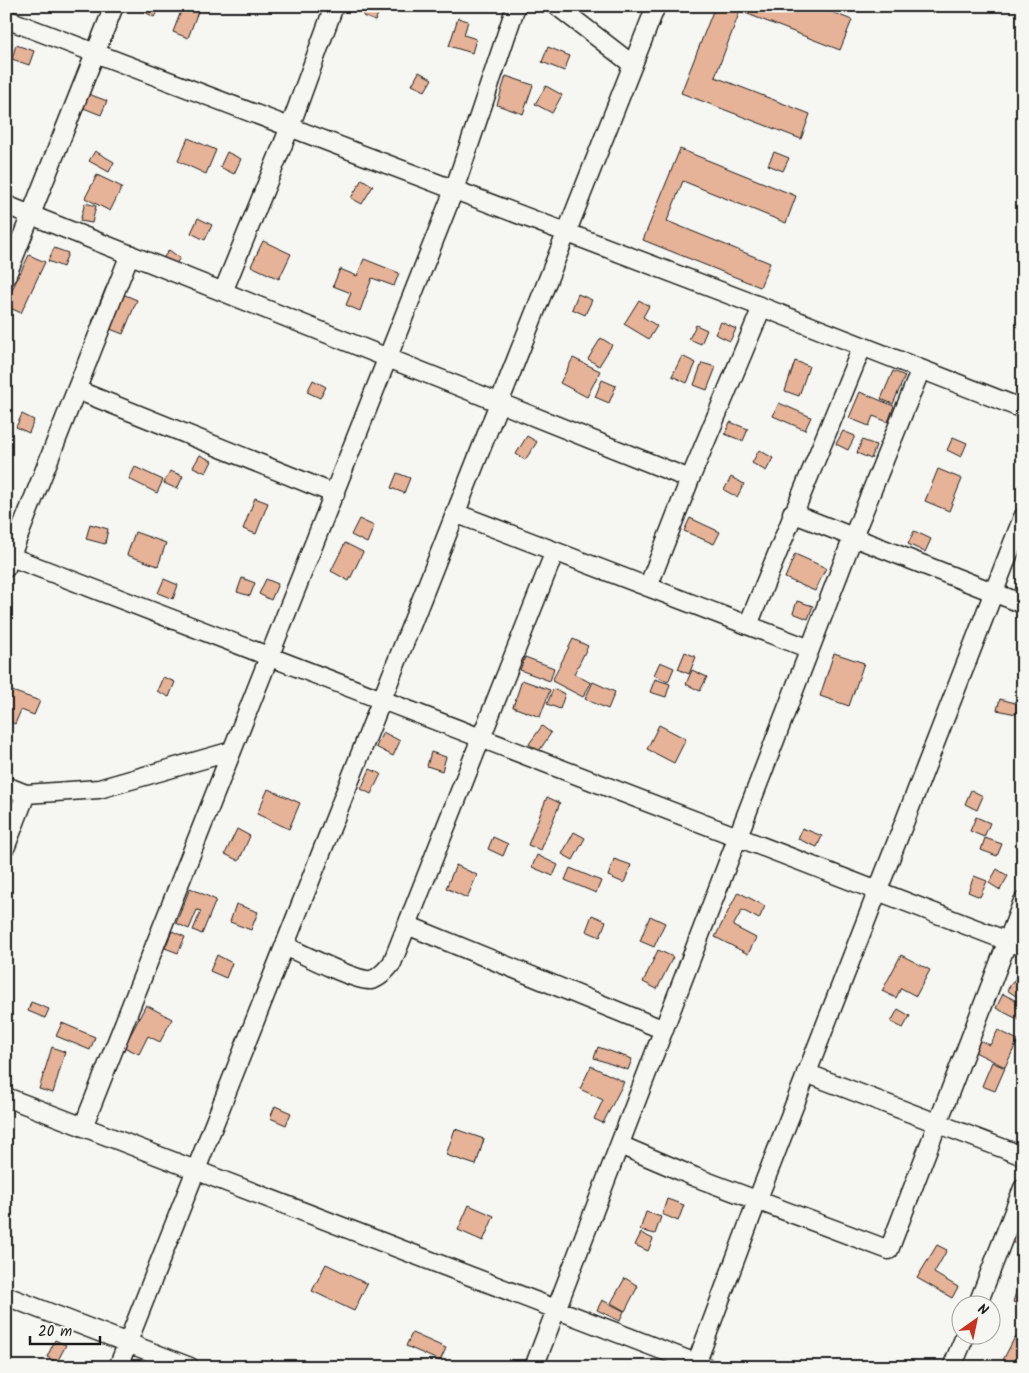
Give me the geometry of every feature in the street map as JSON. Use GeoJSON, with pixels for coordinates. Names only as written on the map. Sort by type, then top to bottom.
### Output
{"type":"FeatureCollection","features":[{"type":"Feature","properties":{"kind":"street"},"geometry":{"type":"LineString","coordinates":[[6,277],[114,6]]}},
{"type":"Feature","properties":{"kind":"street"},"geometry":{"type":"LineString","coordinates":[[223,292],[290,127],[334,6]]}},
{"type":"Feature","properties":{"kind":"street"},"geometry":{"type":"LineString","coordinates":[[83,1127],[454,190],[516,6]]}},
{"type":"Feature","properties":{"kind":"street"},"geometry":{"type":"LineString","coordinates":[[557,6],[633,64]]}},
{"type":"Feature","properties":{"kind":"street"},"geometry":{"type":"LineString","coordinates":[[118,1367],[285,946],[380,700],[656,6]]}},
{"type":"Feature","properties":{"kind":"street"},"geometry":{"type":"LineString","coordinates":[[6,19],[567,232],[1023,409]]}},
{"type":"Feature","properties":{"kind":"street"},"geometry":{"type":"LineString","coordinates":[[6,205],[690,479]]}},
{"type":"Feature","properties":{"kind":"street"},"geometry":{"type":"LineString","coordinates":[[130,254],[8,560],[269,656],[1015,945]]}},
{"type":"Feature","properties":{"kind":"street"},"geometry":{"type":"LineString","coordinates":[[648,587],[690,479],[762,307]]}},
{"type":"Feature","properties":{"kind":"street"},"geometry":{"type":"LineString","coordinates":[[748,625],[862,346]]}},
{"type":"Feature","properties":{"kind":"street"},"geometry":{"type":"LineString","coordinates":[[534,1367],[555,1308],[620,1145],[853,537],[920,369]]}},
{"type":"Feature","properties":{"kind":"street"},"geometry":{"type":"LineString","coordinates":[[77,390],[335,494]]}},
{"type":"Feature","properties":{"kind":"street"},"geometry":{"type":"LineString","coordinates":[[455,513],[810,649]]}},
{"type":"Feature","properties":{"kind":"street"},"geometry":{"type":"LineString","coordinates":[[792,514],[1023,604]]}},
{"type":"Feature","properties":{"kind":"street"},"geometry":{"type":"LineString","coordinates":[[6,1096],[699,1365],[757,1200],[1023,517]]}},
{"type":"Feature","properties":{"kind":"street"},"geometry":{"type":"LineString","coordinates":[[285,946],[356,978],[370,980],[382,974],[392,963],[555,551]]}},
{"type":"Feature","properties":{"kind":"street"},"geometry":{"type":"LineString","coordinates":[[6,786],[26,794],[99,789],[232,751]]}},
{"type":"Feature","properties":{"kind":"street"},"geometry":{"type":"LineString","coordinates":[[6,846],[26,794]]}},
{"type":"Feature","properties":{"kind":"street"},"geometry":{"type":"LineString","coordinates":[[620,1145],[695,1177],[889,1250],[938,1123],[1015,945],[1023,901]]}},
{"type":"Feature","properties":{"kind":"street"},"geometry":{"type":"LineString","coordinates":[[407,925],[664,1030]]}},
{"type":"Feature","properties":{"kind":"street"},"geometry":{"type":"LineString","coordinates":[[806,1073],[1023,1156]]}},
{"type":"Feature","properties":{"kind":"street"},"geometry":{"type":"LineString","coordinates":[[980,1296],[1023,1188]]}},
{"type":"Feature","properties":{"kind":"street"},"geometry":{"type":"LineString","coordinates":[[8,1301],[128,1342],[190,1367]]}},
{"type":"Feature","properties":{"kind":"street"},"geometry":{"type":"LineString","coordinates":[[952,1367],[961,1346]]}},
{"type":"Feature","properties":{"kind":"building"},"geometry":{"type":"Polygon","coordinates":[[[145,6],[160,6],[154,17],[143,11],[145,6]]]}},
{"type":"Feature","properties":{"kind":"building"},"geometry":{"type":"Polygon","coordinates":[[[183,6],[200,6],[188,38],[173,32],[183,6]]]}},
{"type":"Feature","properties":{"kind":"building"},"geometry":{"type":"Polygon","coordinates":[[[367,6],[381,7],[375,21],[363,16],[367,6]]]}},
{"type":"Feature","properties":{"kind":"building"},"geometry":{"type":"Polygon","coordinates":[[[715,6],[816,6],[852,20],[840,50],[740,11],[715,77],[810,114],[801,139],[681,93],[715,6]]]}},
{"type":"Feature","properties":{"kind":"building"},"geometry":{"type":"Polygon","coordinates":[[[458,18],[468,21],[464,35],[476,39],[472,53],[449,46],[458,18]]]}},
{"type":"Feature","properties":{"kind":"building"},"geometry":{"type":"Polygon","coordinates":[[[16,45],[34,51],[29,65],[12,59],[16,45]]]}},
{"type":"Feature","properties":{"kind":"building"},"geometry":{"type":"Polygon","coordinates":[[[548,47],[570,56],[564,71],[542,62],[548,47]]]}},
{"type":"Feature","properties":{"kind":"building"},"geometry":{"type":"Polygon","coordinates":[[[419,72],[432,79],[425,91],[412,85],[419,72]]]}},
{"type":"Feature","properties":{"kind":"building"},"geometry":{"type":"Polygon","coordinates":[[[506,76],[533,85],[523,114],[497,105],[506,76]]]}},
{"type":"Feature","properties":{"kind":"building"},"geometry":{"type":"Polygon","coordinates":[[[546,86],[562,95],[552,113],[535,104],[546,86]]]}},
{"type":"Feature","properties":{"kind":"building"},"geometry":{"type":"Polygon","coordinates":[[[86,93],[107,101],[101,115],[81,107],[86,93]]]}},
{"type":"Feature","properties":{"kind":"building"},"geometry":{"type":"Polygon","coordinates":[[[188,138],[216,150],[206,174],[178,161],[188,138]]]}},
{"type":"Feature","properties":{"kind":"building"},"geometry":{"type":"Polygon","coordinates":[[[680,149],[796,196],[786,223],[683,181],[667,221],[770,263],[760,287],[643,240],[680,149]]]}},
{"type":"Feature","properties":{"kind":"building"},"geometry":{"type":"Polygon","coordinates":[[[95,151],[114,162],[109,172],[89,161],[95,151]]]}},
{"type":"Feature","properties":{"kind":"building"},"geometry":{"type":"Polygon","coordinates":[[[227,152],[241,159],[234,174],[220,167],[227,152]]]}},
{"type":"Feature","properties":{"kind":"building"},"geometry":{"type":"Polygon","coordinates":[[[774,152],[789,158],[783,171],[768,165],[774,152]]]}},
{"type":"Feature","properties":{"kind":"building"},"geometry":{"type":"Polygon","coordinates":[[[97,175],[122,187],[110,211],[85,198],[97,175]]]}},
{"type":"Feature","properties":{"kind":"building"},"geometry":{"type":"Polygon","coordinates":[[[362,179],[373,186],[362,204],[351,198],[362,179]]]}},
{"type":"Feature","properties":{"kind":"building"},"geometry":{"type":"Polygon","coordinates":[[[85,203],[96,206],[92,223],[80,221],[85,203]]]}},
{"type":"Feature","properties":{"kind":"building"},"geometry":{"type":"Polygon","coordinates":[[[198,218],[212,225],[205,240],[191,233],[198,218]]]}},
{"type":"Feature","properties":{"kind":"building"},"geometry":{"type":"Polygon","coordinates":[[[263,241],[291,254],[279,279],[251,266],[263,241]]]}},
{"type":"Feature","properties":{"kind":"building"},"geometry":{"type":"Polygon","coordinates":[[[54,248],[68,253],[63,267],[48,261],[54,248]]]}},
{"type":"Feature","properties":{"kind":"building"},"geometry":{"type":"Polygon","coordinates":[[[169,250],[180,258],[170,272],[159,264],[169,250]]]}},
{"type":"Feature","properties":{"kind":"building"},"geometry":{"type":"Polygon","coordinates":[[[29,255],[45,262],[21,313],[6,306],[6,302],[29,255]]]}},
{"type":"Feature","properties":{"kind":"building"},"geometry":{"type":"Polygon","coordinates":[[[364,259],[399,273],[394,286],[372,278],[360,311],[346,305],[351,293],[333,286],[340,269],[357,276],[364,259]]]}},
{"type":"Feature","properties":{"kind":"building"},"geometry":{"type":"Polygon","coordinates":[[[106,287],[137,300],[123,334],[92,322],[106,287]]]}},
{"type":"Feature","properties":{"kind":"building"},"geometry":{"type":"Polygon","coordinates":[[[578,294],[592,300],[585,315],[572,309],[578,294]]]}},
{"type":"Feature","properties":{"kind":"building"},"geometry":{"type":"Polygon","coordinates":[[[639,300],[649,306],[643,317],[657,326],[649,339],[624,324],[639,300]]]}},
{"type":"Feature","properties":{"kind":"building"},"geometry":{"type":"Polygon","coordinates":[[[721,322],[736,329],[730,341],[715,334],[721,322]]]}},
{"type":"Feature","properties":{"kind":"building"},"geometry":{"type":"Polygon","coordinates":[[[696,325],[707,330],[701,344],[689,339],[696,325]]]}},
{"type":"Feature","properties":{"kind":"building"},"geometry":{"type":"Polygon","coordinates":[[[601,338],[612,345],[599,366],[588,359],[601,338]]]}},
{"type":"Feature","properties":{"kind":"building"},"geometry":{"type":"Polygon","coordinates":[[[682,356],[696,363],[687,383],[672,376],[682,356]]]}},
{"type":"Feature","properties":{"kind":"building"},"geometry":{"type":"Polygon","coordinates":[[[573,358],[600,371],[587,397],[560,383],[573,358]]]}},
{"type":"Feature","properties":{"kind":"building"},"geometry":{"type":"Polygon","coordinates":[[[795,361],[809,366],[799,396],[785,391],[795,361]]]}},
{"type":"Feature","properties":{"kind":"building"},"geometry":{"type":"Polygon","coordinates":[[[702,363],[716,367],[707,390],[694,385],[702,363]]]}},
{"type":"Feature","properties":{"kind":"building"},"geometry":{"type":"Polygon","coordinates":[[[893,371],[905,376],[893,404],[881,399],[893,371]]]}},
{"type":"Feature","properties":{"kind":"building"},"geometry":{"type":"Polygon","coordinates":[[[313,380],[326,387],[320,398],[307,392],[313,380]]]}},
{"type":"Feature","properties":{"kind":"building"},"geometry":{"type":"Polygon","coordinates":[[[602,380],[616,386],[609,403],[595,397],[602,380]]]}},
{"type":"Feature","properties":{"kind":"building"},"geometry":{"type":"Polygon","coordinates":[[[860,392],[894,406],[888,422],[873,416],[869,426],[849,418],[860,392]]]}},
{"type":"Feature","properties":{"kind":"building"},"geometry":{"type":"Polygon","coordinates":[[[779,403],[811,417],[805,430],[773,416],[779,403]]]}},
{"type":"Feature","properties":{"kind":"building"},"geometry":{"type":"Polygon","coordinates":[[[22,414],[34,420],[29,433],[16,427],[22,414]]]}},
{"type":"Feature","properties":{"kind":"building"},"geometry":{"type":"Polygon","coordinates":[[[730,422],[748,429],[743,441],[725,434],[730,422]]]}},
{"type":"Feature","properties":{"kind":"building"},"geometry":{"type":"Polygon","coordinates":[[[843,431],[855,436],[848,450],[836,444],[843,431]]]}},
{"type":"Feature","properties":{"kind":"building"},"geometry":{"type":"Polygon","coordinates":[[[527,436],[537,442],[525,460],[516,454],[527,436]]]}},
{"type":"Feature","properties":{"kind":"building"},"geometry":{"type":"Polygon","coordinates":[[[953,437],[967,443],[961,457],[947,450],[953,437]]]}},
{"type":"Feature","properties":{"kind":"building"},"geometry":{"type":"Polygon","coordinates":[[[862,440],[876,445],[871,459],[857,453],[862,440]]]}},
{"type":"Feature","properties":{"kind":"building"},"geometry":{"type":"Polygon","coordinates":[[[759,450],[773,458],[766,471],[752,463],[759,450]]]}},
{"type":"Feature","properties":{"kind":"building"},"geometry":{"type":"Polygon","coordinates":[[[200,455],[212,461],[206,473],[193,467],[200,455]]]}},
{"type":"Feature","properties":{"kind":"building"},"geometry":{"type":"Polygon","coordinates":[[[135,467],[163,480],[157,493],[129,479],[135,467]]]}},
{"type":"Feature","properties":{"kind":"building"},"geometry":{"type":"Polygon","coordinates":[[[938,469],[962,479],[949,511],[925,501],[938,469]]]}},
{"type":"Feature","properties":{"kind":"building"},"geometry":{"type":"Polygon","coordinates":[[[170,471],[183,476],[177,489],[164,483],[170,471]]]}},
{"type":"Feature","properties":{"kind":"building"},"geometry":{"type":"Polygon","coordinates":[[[397,473],[410,478],[404,493],[391,488],[397,473]]]}},
{"type":"Feature","properties":{"kind":"building"},"geometry":{"type":"Polygon","coordinates":[[[731,477],[744,484],[737,497],[724,490],[731,477]]]}},
{"type":"Feature","properties":{"kind":"building"},"geometry":{"type":"Polygon","coordinates":[[[255,498],[268,503],[256,534],[243,529],[255,498]]]}},
{"type":"Feature","properties":{"kind":"building"},"geometry":{"type":"Polygon","coordinates":[[[690,518],[720,532],[714,544],[684,531],[690,518]]]}},
{"type":"Feature","properties":{"kind":"building"},"geometry":{"type":"Polygon","coordinates":[[[359,519],[374,526],[367,543],[351,535],[359,519]]]}},
{"type":"Feature","properties":{"kind":"building"},"geometry":{"type":"Polygon","coordinates":[[[90,524],[108,529],[105,544],[86,539],[90,524]]]}},
{"type":"Feature","properties":{"kind":"building"},"geometry":{"type":"Polygon","coordinates":[[[914,531],[931,539],[925,552],[908,544],[914,531]]]}},
{"type":"Feature","properties":{"kind":"building"},"geometry":{"type":"Polygon","coordinates":[[[135,532],[166,543],[158,566],[127,555],[135,532]]]}},
{"type":"Feature","properties":{"kind":"building"},"geometry":{"type":"Polygon","coordinates":[[[345,543],[363,552],[349,581],[331,571],[345,543]]]}},
{"type":"Feature","properties":{"kind":"building"},"geometry":{"type":"Polygon","coordinates":[[[795,554],[826,568],[815,591],[785,578],[795,554]]]}},
{"type":"Feature","properties":{"kind":"building"},"geometry":{"type":"Polygon","coordinates":[[[242,578],[255,583],[250,596],[237,592],[242,578]]]}},
{"type":"Feature","properties":{"kind":"building"},"geometry":{"type":"Polygon","coordinates":[[[164,579],[178,585],[173,599],[158,593],[164,579]]]}},
{"type":"Feature","properties":{"kind":"building"},"geometry":{"type":"Polygon","coordinates":[[[266,579],[278,584],[271,600],[259,594],[266,579]]]}},
{"type":"Feature","properties":{"kind":"building"},"geometry":{"type":"Polygon","coordinates":[[[797,601],[813,606],[808,619],[793,613],[797,601]]]}},
{"type":"Feature","properties":{"kind":"building"},"geometry":{"type":"Polygon","coordinates":[[[573,639],[588,646],[574,674],[591,683],[583,697],[552,681],[573,639]]]}},
{"type":"Feature","properties":{"kind":"building"},"geometry":{"type":"Polygon","coordinates":[[[6,650],[11,653],[6,665],[6,650]]]}},
{"type":"Feature","properties":{"kind":"building"},"geometry":{"type":"Polygon","coordinates":[[[685,652],[696,657],[689,674],[678,669],[685,652]]]}},
{"type":"Feature","properties":{"kind":"building"},"geometry":{"type":"Polygon","coordinates":[[[834,653],[864,663],[849,706],[820,696],[834,653]]]}},
{"type":"Feature","properties":{"kind":"building"},"geometry":{"type":"Polygon","coordinates":[[[525,657],[554,668],[550,681],[520,670],[525,657]]]}},
{"type":"Feature","properties":{"kind":"building"},"geometry":{"type":"Polygon","coordinates":[[[660,662],[674,668],[668,682],[654,675],[660,662]]]}},
{"type":"Feature","properties":{"kind":"building"},"geometry":{"type":"Polygon","coordinates":[[[692,670],[707,677],[700,691],[686,684],[692,670]]]}},
{"type":"Feature","properties":{"kind":"building"},"geometry":{"type":"Polygon","coordinates":[[[163,677],[175,682],[169,697],[157,691],[163,677]]]}},
{"type":"Feature","properties":{"kind":"building"},"geometry":{"type":"Polygon","coordinates":[[[655,679],[670,684],[666,697],[650,692],[655,679]]]}},
{"type":"Feature","properties":{"kind":"building"},"geometry":{"type":"Polygon","coordinates":[[[522,680],[550,690],[540,717],[513,707],[522,680]]]}},
{"type":"Feature","properties":{"kind":"building"},"geometry":{"type":"Polygon","coordinates":[[[593,682],[615,692],[608,709],[585,699],[593,682]]]}},
{"type":"Feature","properties":{"kind":"building"},"geometry":{"type":"Polygon","coordinates":[[[553,689],[565,694],[560,709],[547,704],[553,689]]]}},
{"type":"Feature","properties":{"kind":"building"},"geometry":{"type":"Polygon","coordinates":[[[12,691],[40,701],[34,715],[21,710],[15,724],[6,720],[6,706],[12,691]]]}},
{"type":"Feature","properties":{"kind":"building"},"geometry":{"type":"Polygon","coordinates":[[[1000,699],[1019,704],[1016,714],[997,710],[1000,699]]]}},
{"type":"Feature","properties":{"kind":"building"},"geometry":{"type":"Polygon","coordinates":[[[659,725],[686,739],[674,763],[647,749],[659,725]]]}},
{"type":"Feature","properties":{"kind":"building"},"geometry":{"type":"Polygon","coordinates":[[[542,726],[551,733],[539,751],[529,744],[542,726]]]}},
{"type":"Feature","properties":{"kind":"building"},"geometry":{"type":"Polygon","coordinates":[[[383,732],[400,741],[393,756],[376,747],[383,732]]]}},
{"type":"Feature","properties":{"kind":"building"},"geometry":{"type":"Polygon","coordinates":[[[431,752],[446,757],[442,771],[427,766],[431,752]]]}},
{"type":"Feature","properties":{"kind":"building"},"geometry":{"type":"Polygon","coordinates":[[[370,769],[381,774],[371,794],[361,789],[370,769]]]}},
{"type":"Feature","properties":{"kind":"building"},"geometry":{"type":"Polygon","coordinates":[[[268,789],[300,803],[289,829],[257,814],[268,789]]]}},
{"type":"Feature","properties":{"kind":"building"},"geometry":{"type":"Polygon","coordinates":[[[971,790],[983,796],[977,810],[965,804],[971,790]]]}},
{"type":"Feature","properties":{"kind":"building"},"geometry":{"type":"Polygon","coordinates":[[[547,797],[560,803],[541,850],[528,845],[547,797]]]}},
{"type":"Feature","properties":{"kind":"building"},"geometry":{"type":"Polygon","coordinates":[[[976,817],[990,823],[984,837],[970,831],[976,817]]]}},
{"type":"Feature","properties":{"kind":"building"},"geometry":{"type":"Polygon","coordinates":[[[802,828],[822,836],[817,847],[798,839],[802,828]]]}},
{"type":"Feature","properties":{"kind":"building"},"geometry":{"type":"Polygon","coordinates":[[[237,829],[250,836],[239,861],[225,854],[237,829]]]}},
{"type":"Feature","properties":{"kind":"building"},"geometry":{"type":"Polygon","coordinates":[[[574,832],[585,838],[573,860],[562,854],[574,832]]]}},
{"type":"Feature","properties":{"kind":"building"},"geometry":{"type":"Polygon","coordinates":[[[493,837],[508,844],[503,856],[488,849],[493,837]]]}},
{"type":"Feature","properties":{"kind":"building"},"geometry":{"type":"Polygon","coordinates":[[[985,838],[1002,844],[997,856],[981,850],[985,838]]]}},
{"type":"Feature","properties":{"kind":"building"},"geometry":{"type":"Polygon","coordinates":[[[537,855],[558,865],[553,876],[532,867],[537,855]]]}},
{"type":"Feature","properties":{"kind":"building"},"geometry":{"type":"Polygon","coordinates":[[[614,859],[631,865],[624,883],[608,876],[614,859]]]}},
{"type":"Feature","properties":{"kind":"building"},"geometry":{"type":"Polygon","coordinates":[[[456,865],[477,875],[467,898],[446,888],[456,865]]]}},
{"type":"Feature","properties":{"kind":"building"},"geometry":{"type":"Polygon","coordinates":[[[570,868],[601,881],[596,893],[565,880],[570,868]]]}},
{"type":"Feature","properties":{"kind":"building"},"geometry":{"type":"Polygon","coordinates":[[[997,869],[1008,876],[1000,890],[989,883],[997,869]]]}},
{"type":"Feature","properties":{"kind":"building"},"geometry":{"type":"Polygon","coordinates":[[[974,876],[987,881],[980,897],[968,892],[974,876]]]}},
{"type":"Feature","properties":{"kind":"building"},"geometry":{"type":"Polygon","coordinates":[[[190,888],[216,900],[202,934],[193,930],[201,911],[197,910],[189,929],[176,923],[190,888]]]}},
{"type":"Feature","properties":{"kind":"building"},"geometry":{"type":"Polygon","coordinates":[[[738,892],[765,906],[759,919],[742,910],[733,926],[756,938],[748,954],[715,937],[738,892]]]}},
{"type":"Feature","properties":{"kind":"building"},"geometry":{"type":"Polygon","coordinates":[[[236,904],[258,912],[251,930],[230,922],[236,904]]]}},
{"type":"Feature","properties":{"kind":"building"},"geometry":{"type":"Polygon","coordinates":[[[592,915],[606,921],[600,937],[586,931],[592,915]]]}},
{"type":"Feature","properties":{"kind":"building"},"geometry":{"type":"Polygon","coordinates":[[[650,916],[665,923],[654,947],[640,941],[650,916]]]}},
{"type":"Feature","properties":{"kind":"building"},"geometry":{"type":"Polygon","coordinates":[[[172,931],[185,937],[178,953],[165,948],[172,931]]]}},
{"type":"Feature","properties":{"kind":"building"},"geometry":{"type":"Polygon","coordinates":[[[658,950],[673,957],[657,989],[643,982],[658,950]]]}},
{"type":"Feature","properties":{"kind":"building"},"geometry":{"type":"Polygon","coordinates":[[[217,955],[232,963],[226,978],[210,971],[217,955]]]}},
{"type":"Feature","properties":{"kind":"building"},"geometry":{"type":"Polygon","coordinates":[[[901,955],[930,970],[916,996],[901,988],[896,998],[882,991],[901,955]]]}},
{"type":"Feature","properties":{"kind":"building"},"geometry":{"type":"Polygon","coordinates":[[[1017,976],[1023,980],[1023,1001],[1007,990],[1017,976]]]}},
{"type":"Feature","properties":{"kind":"building"},"geometry":{"type":"Polygon","coordinates":[[[1003,994],[1023,1004],[1023,1022],[996,1008],[1003,994]]]}},
{"type":"Feature","properties":{"kind":"building"},"geometry":{"type":"Polygon","coordinates":[[[31,1002],[49,1009],[45,1018],[28,1011],[31,1002]]]}},
{"type":"Feature","properties":{"kind":"building"},"geometry":{"type":"Polygon","coordinates":[[[146,1005],[172,1019],[160,1042],[148,1036],[139,1054],[124,1047],[146,1005]]]}},
{"type":"Feature","properties":{"kind":"building"},"geometry":{"type":"Polygon","coordinates":[[[898,1009],[910,1016],[903,1028],[891,1022],[898,1009]]]}},
{"type":"Feature","properties":{"kind":"building"},"geometry":{"type":"Polygon","coordinates":[[[62,1023],[95,1037],[90,1050],[56,1036],[62,1023]]]}},
{"type":"Feature","properties":{"kind":"building"},"geometry":{"type":"Polygon","coordinates":[[[998,1030],[1018,1040],[1005,1067],[971,1050],[977,1039],[990,1045],[998,1030]]]}},
{"type":"Feature","properties":{"kind":"building"},"geometry":{"type":"Polygon","coordinates":[[[52,1047],[65,1052],[53,1093],[39,1089],[52,1047]]]}},
{"type":"Feature","properties":{"kind":"building"},"geometry":{"type":"Polygon","coordinates":[[[598,1047],[632,1059],[628,1070],[594,1058],[598,1047]]]}},
{"type":"Feature","properties":{"kind":"building"},"geometry":{"type":"Polygon","coordinates":[[[992,1062],[1005,1068],[995,1091],[982,1086],[992,1062]]]}},
{"type":"Feature","properties":{"kind":"building"},"geometry":{"type":"Polygon","coordinates":[[[591,1066],[624,1082],[603,1123],[594,1119],[603,1100],[580,1089],[591,1066]]]}},
{"type":"Feature","properties":{"kind":"building"},"geometry":{"type":"Polygon","coordinates":[[[275,1106],[291,1113],[286,1125],[270,1118],[275,1106]]]}},
{"type":"Feature","properties":{"kind":"building"},"geometry":{"type":"Polygon","coordinates":[[[455,1129],[484,1139],[476,1165],[446,1155],[455,1129]]]}},
{"type":"Feature","properties":{"kind":"building"},"geometry":{"type":"Polygon","coordinates":[[[667,1199],[684,1205],[678,1221],[662,1214],[667,1199]]]}},
{"type":"Feature","properties":{"kind":"building"},"geometry":{"type":"Polygon","coordinates":[[[469,1205],[494,1216],[483,1241],[458,1230],[469,1205]]]}},
{"type":"Feature","properties":{"kind":"building"},"geometry":{"type":"Polygon","coordinates":[[[646,1212],[661,1217],[655,1234],[640,1230],[646,1212]]]}},
{"type":"Feature","properties":{"kind":"building"},"geometry":{"type":"Polygon","coordinates":[[[1021,1212],[1023,1213],[1023,1246],[1011,1242],[1021,1212]]]}},
{"type":"Feature","properties":{"kind":"building"},"geometry":{"type":"Polygon","coordinates":[[[641,1233],[653,1239],[648,1251],[635,1245],[641,1233]]]}},
{"type":"Feature","properties":{"kind":"building"},"geometry":{"type":"Polygon","coordinates":[[[937,1245],[947,1250],[934,1273],[958,1287],[952,1298],[917,1278],[937,1245]]]}},
{"type":"Feature","properties":{"kind":"building"},"geometry":{"type":"Polygon","coordinates":[[[326,1264],[367,1284],[354,1311],[312,1291],[326,1264]]]}},
{"type":"Feature","properties":{"kind":"building"},"geometry":{"type":"Polygon","coordinates":[[[625,1278],[638,1286],[625,1311],[611,1303],[625,1278]]]}},
{"type":"Feature","properties":{"kind":"building"},"geometry":{"type":"Polygon","coordinates":[[[1020,1280],[1023,1281],[1023,1305],[1013,1302],[1020,1280]]]}},
{"type":"Feature","properties":{"kind":"building"},"geometry":{"type":"Polygon","coordinates":[[[602,1300],[624,1311],[620,1321],[597,1310],[602,1300]]]}},
{"type":"Feature","properties":{"kind":"building"},"geometry":{"type":"Polygon","coordinates":[[[412,1333],[446,1348],[440,1361],[406,1346],[412,1333]]]}},
{"type":"Feature","properties":{"kind":"building"},"geometry":{"type":"Polygon","coordinates":[[[1015,1337],[1023,1341],[1023,1367],[1013,1367],[1002,1362],[1015,1337]]]}},
{"type":"Feature","properties":{"kind":"building"},"geometry":{"type":"Polygon","coordinates":[[[55,1340],[66,1345],[57,1362],[47,1357],[55,1340]]]}}]}
